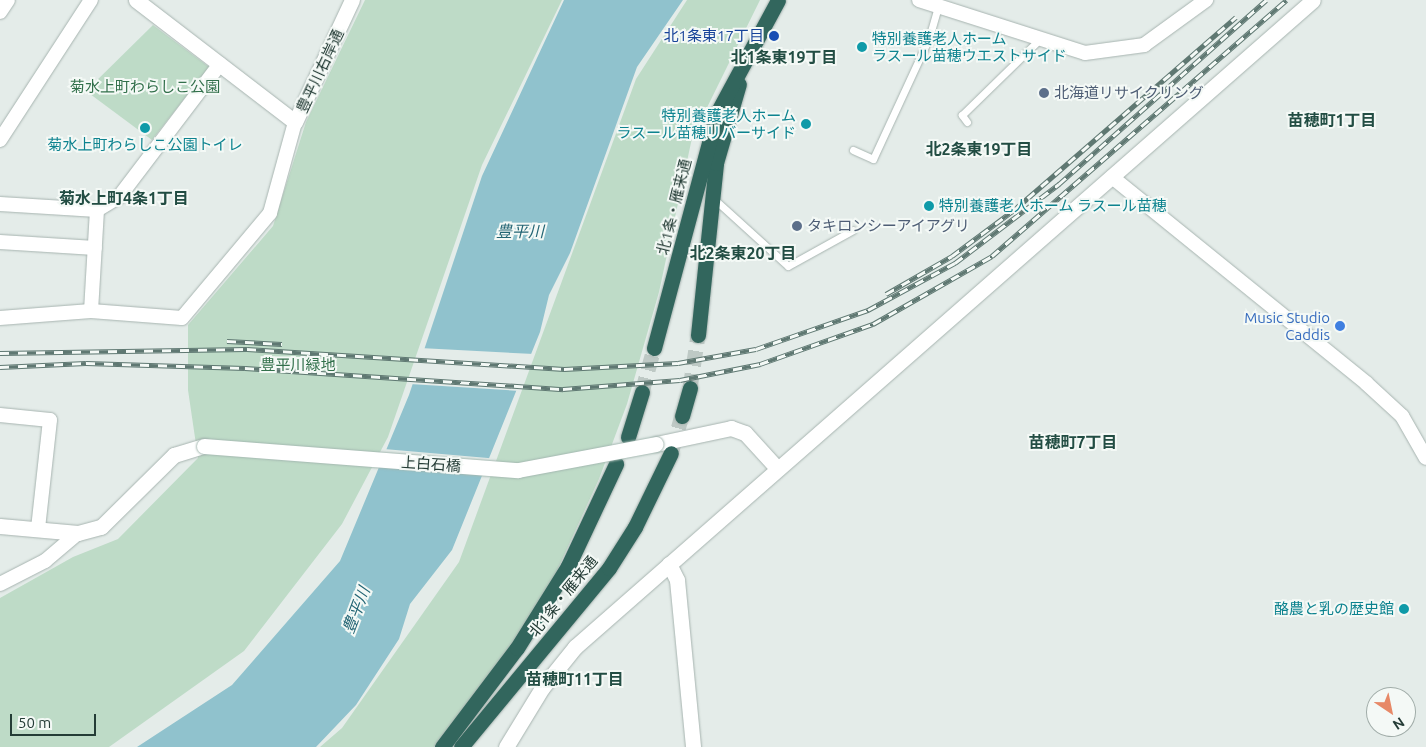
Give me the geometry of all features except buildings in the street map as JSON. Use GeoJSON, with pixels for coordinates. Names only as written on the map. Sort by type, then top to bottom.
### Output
{"type":"FeatureCollection","features":[{"type":"Feature","properties":{"kind":"highway","name":"北1条・雁来通"},"geometry":{"type":"LineString","coordinates":[[654,348],[716,113],[778,0]]}},
{"type":"Feature","properties":{"kind":"highway","name":"北1条・雁来通"},"geometry":{"type":"LineString","coordinates":[[698,335],[716,163],[749,52]]}},
{"type":"Feature","properties":{"kind":"highway"},"geometry":{"type":"LineString","coordinates":[[682,416],[690,388]]}},
{"type":"Feature","properties":{"kind":"highway"},"geometry":{"type":"LineString","coordinates":[[628,437],[642,392]]}},
{"type":"Feature","properties":{"kind":"highway","name":"北1条・雁来通"},"geometry":{"type":"LineString","coordinates":[[461,747],[608,568],[635,527],[671,453]]}},
{"type":"Feature","properties":{"kind":"highway","name":"北1条・雁来通"},"geometry":{"type":"LineString","coordinates":[[442,747],[517,648],[568,566],[616,464]]}},
{"type":"Feature","properties":{"kind":"street"},"geometry":{"type":"LineString","coordinates":[[0,12],[8,0]]}},
{"type":"Feature","properties":{"kind":"street"},"geometry":{"type":"LineString","coordinates":[[0,140],[91,0]]}},
{"type":"Feature","properties":{"kind":"street","name":"豊平川右岸通"},"geometry":{"type":"LineString","coordinates":[[136,0],[295,122],[352,0]]}},
{"type":"Feature","properties":{"kind":"street"},"geometry":{"type":"LineString","coordinates":[[919,0],[1085,53],[1134,48],[1206,0]]}},
{"type":"Feature","properties":{"kind":"street"},"geometry":{"type":"LineString","coordinates":[[506,747],[542,688],[575,647],[1313,0]]}},
{"type":"Feature","properties":{"kind":"street"},"geometry":{"type":"LineString","coordinates":[[0,204],[97,210],[118,196],[220,64]]}},
{"type":"Feature","properties":{"kind":"street"},"geometry":{"type":"LineString","coordinates":[[0,318],[91,311],[182,318],[270,212],[295,122]]}},
{"type":"Feature","properties":{"kind":"street"},"geometry":{"type":"LineString","coordinates":[[1112,177],[1366,383],[1420,432],[1426,458]]}},
{"type":"Feature","properties":{"kind":"street"},"geometry":{"type":"LineString","coordinates":[[91,311],[97,210]]}},
{"type":"Feature","properties":{"kind":"street"},"geometry":{"type":"LineString","coordinates":[[0,242],[94,248]]}},
{"type":"Feature","properties":{"kind":"street"},"geometry":{"type":"LineString","coordinates":[[0,415],[50,420],[38,529]]}},
{"type":"Feature","properties":{"kind":"street","name":"上白石橋"},"geometry":{"type":"LineString","coordinates":[[78,533],[112,520],[174,455],[204,446],[518,470],[731,428],[745,433],[777,468]]}},
{"type":"Feature","properties":{"kind":"street"},"geometry":{"type":"LineString","coordinates":[[0,526],[78,533]]}},
{"type":"Feature","properties":{"kind":"street"},"geometry":{"type":"LineString","coordinates":[[0,584],[45,561],[78,533]]}},
{"type":"Feature","properties":{"kind":"street"},"geometry":{"type":"LineString","coordinates":[[669,564],[677,580],[693,747]]}},
{"type":"Feature","properties":{"kind":"lane"},"geometry":{"type":"LineString","coordinates":[[853,150],[873,159],[929,38],[938,7]]}},
{"type":"Feature","properties":{"kind":"lane"},"geometry":{"type":"LineString","coordinates":[[967,122],[962,115],[1040,39]]}},
{"type":"Feature","properties":{"kind":"lane"},"geometry":{"type":"LineString","coordinates":[[712,198],[788,266],[853,230]]}},
{"type":"Feature","properties":{"kind":"green space","name":"豊平川緑地"},"geometry":{"type":"Polygon","coordinates":[[[365,0],[562,0],[482,165],[388,437],[342,524],[244,651],[109,747],[0,747],[0,598],[73,557],[118,539],[198,458],[188,390],[188,325],[273,226],[306,122],[365,0]]]}},
{"type":"Feature","properties":{"kind":"green space"},"geometry":{"type":"Polygon","coordinates":[[[687,0],[760,0],[692,138],[659,292],[627,404],[599,479],[544,599],[500,674],[434,747],[320,747],[342,728],[459,562],[636,79],[687,0]]]}},
{"type":"Feature","properties":{"kind":"green space","name":"菊水上町わらしこ公園"},"geometry":{"type":"Polygon","coordinates":[[[153,25],[209,67],[152,140],[86,91],[153,25]]]}},
{"type":"Feature","properties":{"kind":"water","name":"豊平川"},"geometry":{"type":"Polygon","coordinates":[[[564,0],[683,0],[637,67],[570,253],[549,295],[540,332],[452,550],[410,604],[399,639],[356,705],[316,747],[137,747],[232,685],[340,561],[409,395],[482,176],[564,0]]]}},
{"type":"Feature","properties":{"kind":"pier"},"geometry":{"type":"Polygon","coordinates":[[[420,348],[534,354],[520,391],[410,384],[420,348]]]}},
{"type":"Feature","properties":{"kind":"pier"},"geometry":{"type":"Polygon","coordinates":[[[384,449],[491,458],[489,475],[383,466],[384,449]]]}},
{"type":"Feature","properties":{"kind":"tunnel"},"geometry":{"type":"LineString","coordinates":[[690,388],[698,335]]}},
{"type":"Feature","properties":{"kind":"tunnel"},"geometry":{"type":"LineString","coordinates":[[642,392],[654,348]]}},
{"type":"Feature","properties":{"kind":"tunnel"},"geometry":{"type":"LineString","coordinates":[[672,450],[682,416]]}},
{"type":"Feature","properties":{"kind":"railway"},"geometry":{"type":"LineString","coordinates":[[0,353],[247,349],[564,369],[678,363],[756,349],[868,310],[955,263],[1059,184],[1266,0]]}},
{"type":"Feature","properties":{"kind":"railway"},"geometry":{"type":"LineString","coordinates":[[0,367],[86,363],[245,368],[563,389],[680,380],[760,364],[873,324],[992,256],[1286,0]]}},
{"type":"Feature","properties":{"kind":"railway"},"geometry":{"type":"LineString","coordinates":[[886,294],[952,256],[1014,210],[1236,17]]}},
{"type":"Feature","properties":{"kind":"railway"},"geometry":{"type":"LineString","coordinates":[[227,341],[282,344]]}},
{"type":"Feature","properties":{"kind":"place","name":"北1条東17丁目"},"geometry":{"type":"Point","coordinates":[774,36]}},
{"type":"Feature","properties":{"kind":"place","name":"特別養護老人ホーム ラスール苗穂ウエストサイド"},"geometry":{"type":"Point","coordinates":[862,47]}},
{"type":"Feature","properties":{"kind":"place","name":"北海道リサイクリング"},"geometry":{"type":"Point","coordinates":[1044,93]}},
{"type":"Feature","properties":{"kind":"place","name":"特別養護老人ホーム ラスール苗穂リバーサイド"},"geometry":{"type":"Point","coordinates":[806,124]}},
{"type":"Feature","properties":{"kind":"place","name":"菊水上町わらしこ公園トイレ"},"geometry":{"type":"Point","coordinates":[145,128]}},
{"type":"Feature","properties":{"kind":"place","name":"特別養護老人ホーム ラスール苗穂"},"geometry":{"type":"Point","coordinates":[929,206]}},
{"type":"Feature","properties":{"kind":"place","name":"タキロンシーアイアグリ"},"geometry":{"type":"Point","coordinates":[797,226]}},
{"type":"Feature","properties":{"kind":"place","name":"Music Studio Caddis"},"geometry":{"type":"Point","coordinates":[1340,326]}},
{"type":"Feature","properties":{"kind":"place","name":"酪農と乳の歴史館"},"geometry":{"type":"Point","coordinates":[1404,609]}},
{"type":"Feature","properties":{"kind":"district","name":"北1条東19丁目"},"geometry":{"type":"Point","coordinates":[784,57]}},
{"type":"Feature","properties":{"kind":"district","name":"苗穂町1丁目"},"geometry":{"type":"Point","coordinates":[1332,120]}},
{"type":"Feature","properties":{"kind":"district","name":"北2条東19丁目"},"geometry":{"type":"Point","coordinates":[979,149]}},
{"type":"Feature","properties":{"kind":"district","name":"菊水上町4条1丁目"},"geometry":{"type":"Point","coordinates":[124,198]}},
{"type":"Feature","properties":{"kind":"district","name":"北2条東20丁目"},"geometry":{"type":"Point","coordinates":[743,253]}},
{"type":"Feature","properties":{"kind":"district","name":"苗穂町7丁目"},"geometry":{"type":"Point","coordinates":[1073,442]}},
{"type":"Feature","properties":{"kind":"district","name":"苗穂町11丁目"},"geometry":{"type":"Point","coordinates":[575,679]}}]}
